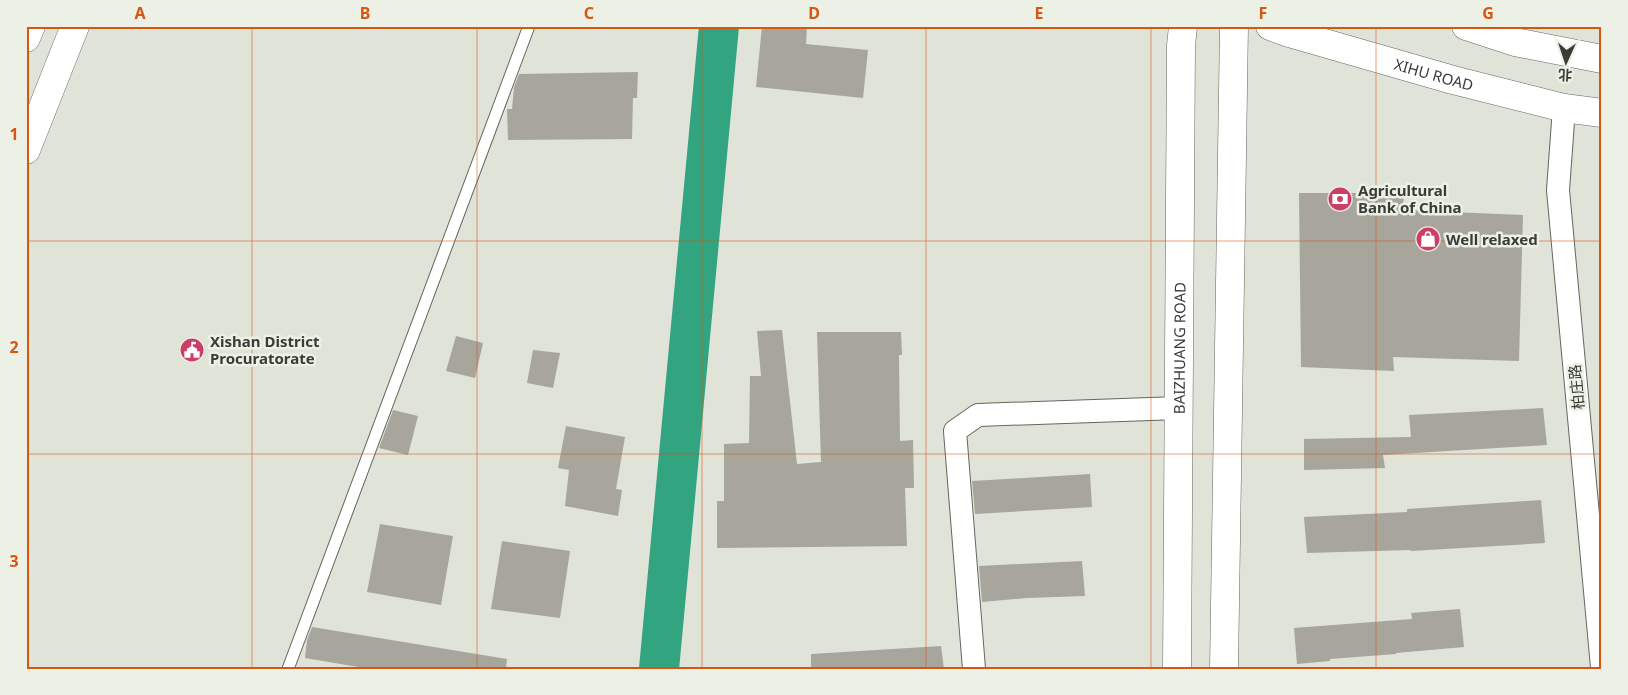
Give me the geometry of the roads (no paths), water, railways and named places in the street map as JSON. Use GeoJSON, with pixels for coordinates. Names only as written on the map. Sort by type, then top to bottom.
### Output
{"type":"FeatureCollection","features":[{"type":"Feature","properties":{"kind":"street"},"geometry":{"type":"LineString","coordinates":[[26,38],[31,26]]}},
{"type":"Feature","properties":{"kind":"street"},"geometry":{"type":"LineString","coordinates":[[26,150],[75,26]]}},
{"type":"Feature","properties":{"kind":"street","name":"BAIZHUANG ROAD"},"geometry":{"type":"LineString","coordinates":[[1176,669],[1181,66],[1183,26]]}},
{"type":"Feature","properties":{"kind":"street"},"geometry":{"type":"LineString","coordinates":[[1224,669],[1234,26]]}},
{"type":"Feature","properties":{"kind":"street","name":"XIHU ROAD"},"geometry":{"type":"LineString","coordinates":[[1270,26],[1453,80],[1564,108],[1602,113]]}},
{"type":"Feature","properties":{"kind":"street"},"geometry":{"type":"LineString","coordinates":[[1466,26],[1515,42],[1602,59]]}},
{"type":"Feature","properties":{"kind":"street","name":"柏庄路"},"geometry":{"type":"LineString","coordinates":[[1564,108],[1558,190],[1602,667]]}},
{"type":"Feature","properties":{"kind":"street"},"geometry":{"type":"LineString","coordinates":[[974,669],[955,431],[978,415],[1179,408]]}},
{"type":"Feature","properties":{"kind":"lane"},"geometry":{"type":"LineString","coordinates":[[288,669],[529,26]]}},
{"type":"Feature","properties":{"kind":"waterway"},"geometry":{"type":"LineString","coordinates":[[659,669],[719,26]]}},
{"type":"Feature","properties":{"kind":"place","name":"Agricultural Bank of China"},"geometry":{"type":"Point","coordinates":[1340,199]}},
{"type":"Feature","properties":{"kind":"place","name":"Well relaxed"},"geometry":{"type":"Point","coordinates":[1428,239]}},
{"type":"Feature","properties":{"kind":"place","name":"Xishan District Procuratorate"},"geometry":{"type":"Point","coordinates":[192,350]}}]}
